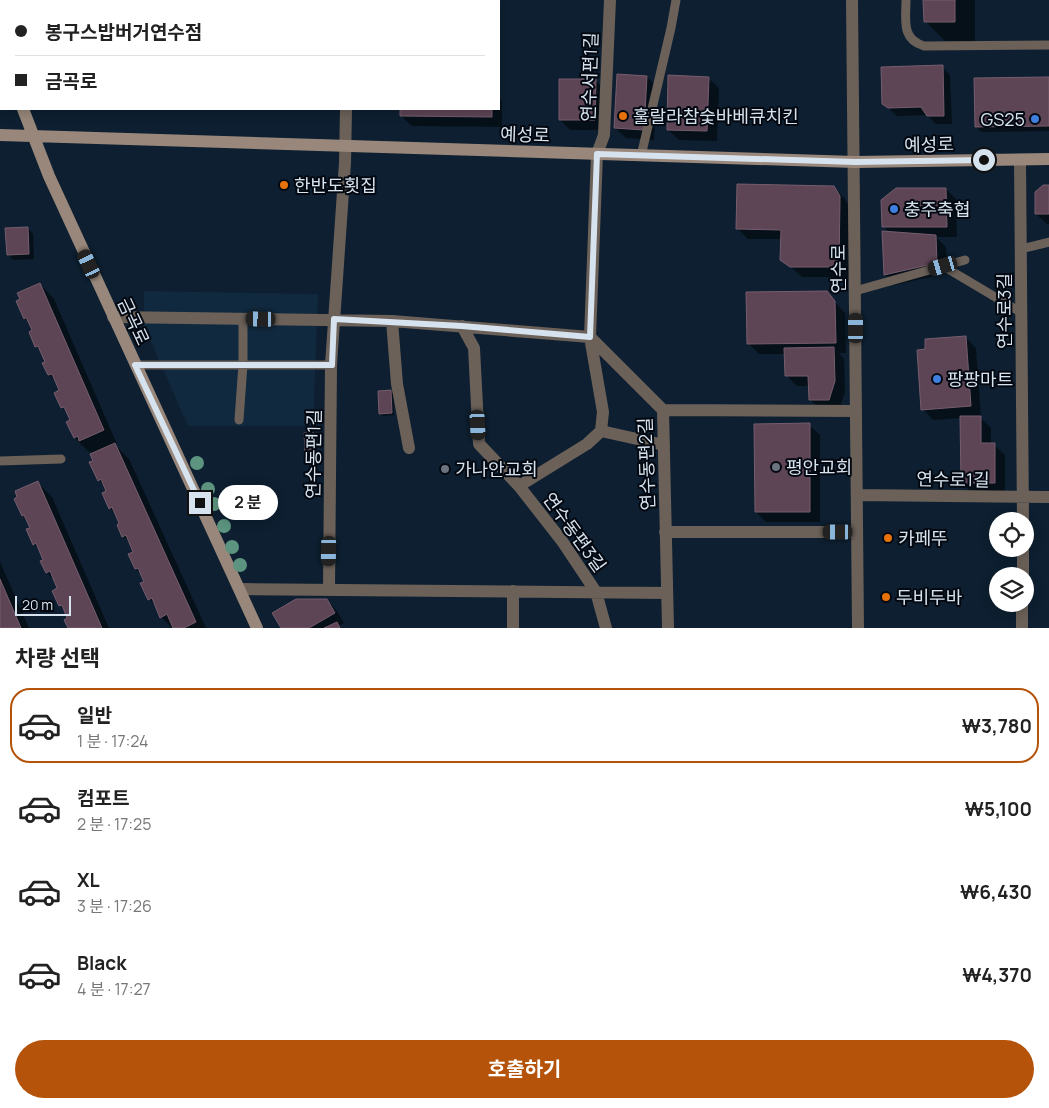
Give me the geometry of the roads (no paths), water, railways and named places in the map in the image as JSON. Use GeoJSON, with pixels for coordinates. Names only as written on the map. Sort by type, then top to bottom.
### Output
{"type":"FeatureCollection","features":[{"type":"Feature","properties":{"kind":"street","name":"연수서편1길"},"geometry":{"type":"LineString","coordinates":[[597,154],[604,135],[610,0]]}},
{"type":"Feature","properties":{"kind":"street","name":"연수로"},"geometry":{"type":"LineString","coordinates":[[852,0],[858,628]]}},
{"type":"Feature","properties":{"kind":"street","name":"금곡로"},"geometry":{"type":"LineString","coordinates":[[23,110],[32,136],[113,317],[258,628]]}},
{"type":"Feature","properties":{"kind":"street","name":"연수동편1길"},"geometry":{"type":"LineString","coordinates":[[328,589],[332,365],[346,110]]}},
{"type":"Feature","properties":{"kind":"street","name":"예성로"},"geometry":{"type":"LineString","coordinates":[[0,135],[855,162],[1049,159]]}},
{"type":"Feature","properties":{"kind":"street"},"geometry":{"type":"LineString","coordinates":[[519,486],[587,444],[601,431],[603,412],[590,337],[597,154]]}},
{"type":"Feature","properties":{"kind":"street","name":"연수로3길"},"geometry":{"type":"LineString","coordinates":[[1020,160],[1023,512]]}},
{"type":"Feature","properties":{"kind":"street"},"geometry":{"type":"LineString","coordinates":[[113,317],[392,321],[590,337]]}},
{"type":"Feature","properties":{"kind":"street"},"geometry":{"type":"LineString","coordinates":[[392,321],[397,384],[409,448]]}},
{"type":"Feature","properties":{"kind":"street","name":"연수동편3길"},"geometry":{"type":"LineString","coordinates":[[462,326],[474,348],[479,444],[519,486],[562,541],[596,592],[606,628]]}},
{"type":"Feature","properties":{"kind":"street","name":"연수동편2길"},"geometry":{"type":"LineString","coordinates":[[590,337],[663,410],[668,628]]}},
{"type":"Feature","properties":{"kind":"street"},"geometry":{"type":"LineString","coordinates":[[663,410],[856,411]]}},
{"type":"Feature","properties":{"kind":"street"},"geometry":{"type":"LineString","coordinates":[[601,431],[664,445]]}},
{"type":"Feature","properties":{"kind":"street","name":"연수로1길"},"geometry":{"type":"LineString","coordinates":[[857,495],[1049,497]]}},
{"type":"Feature","properties":{"kind":"street"},"geometry":{"type":"LineString","coordinates":[[666,532],[857,532]]}},
{"type":"Feature","properties":{"kind":"street"},"geometry":{"type":"LineString","coordinates":[[240,589],[666,593]]}},
{"type":"Feature","properties":{"kind":"street"},"geometry":{"type":"LineString","coordinates":[[513,591],[513,628]]}},
{"type":"Feature","properties":{"kind":"street"},"geometry":{"type":"LineString","coordinates":[[1022,612],[1022,628]]}},
{"type":"Feature","properties":{"kind":"lane"},"geometry":{"type":"LineString","coordinates":[[641,156],[676,0]]}},
{"type":"Feature","properties":{"kind":"lane"},"geometry":{"type":"LineString","coordinates":[[906,0],[907,32],[912,40],[924,46],[1049,45]]}},
{"type":"Feature","properties":{"kind":"lane"},"geometry":{"type":"LineString","coordinates":[[1021,249],[1049,242]]}},
{"type":"Feature","properties":{"kind":"lane"},"geometry":{"type":"LineString","coordinates":[[855,291],[965,260]]}},
{"type":"Feature","properties":{"kind":"lane"},"geometry":{"type":"LineString","coordinates":[[943,266],[1022,312]]}},
{"type":"Feature","properties":{"kind":"lane"},"geometry":{"type":"LineString","coordinates":[[240,420],[244,364],[243,318]]}},
{"type":"Feature","properties":{"kind":"lane"},"geometry":{"type":"LineString","coordinates":[[135,365],[332,365]]}},
{"type":"Feature","properties":{"kind":"lane"},"geometry":{"type":"LineString","coordinates":[[0,461],[61,459]]}},
{"type":"Feature","properties":{"kind":"place","name":"훌랄라참숯바베큐치킨"},"geometry":{"type":"Point","coordinates":[623,116]}},
{"type":"Feature","properties":{"kind":"place","name":"GS25"},"geometry":{"type":"Point","coordinates":[1035,119]}},
{"type":"Feature","properties":{"kind":"place","name":"한반도횟집"},"geometry":{"type":"Point","coordinates":[284,185]}},
{"type":"Feature","properties":{"kind":"place","name":"충주축협"},"geometry":{"type":"Point","coordinates":[894,209]}},
{"type":"Feature","properties":{"kind":"place","name":"팡팡마트"},"geometry":{"type":"Point","coordinates":[937,379]}},
{"type":"Feature","properties":{"kind":"place","name":"평안교회"},"geometry":{"type":"Point","coordinates":[776,467]}},
{"type":"Feature","properties":{"kind":"place","name":"가나안교회"},"geometry":{"type":"Point","coordinates":[445,469]}},
{"type":"Feature","properties":{"kind":"place","name":"카페뚜"},"geometry":{"type":"Point","coordinates":[888,538]}},
{"type":"Feature","properties":{"kind":"place","name":"두비두바"},"geometry":{"type":"Point","coordinates":[886,597]}}]}
